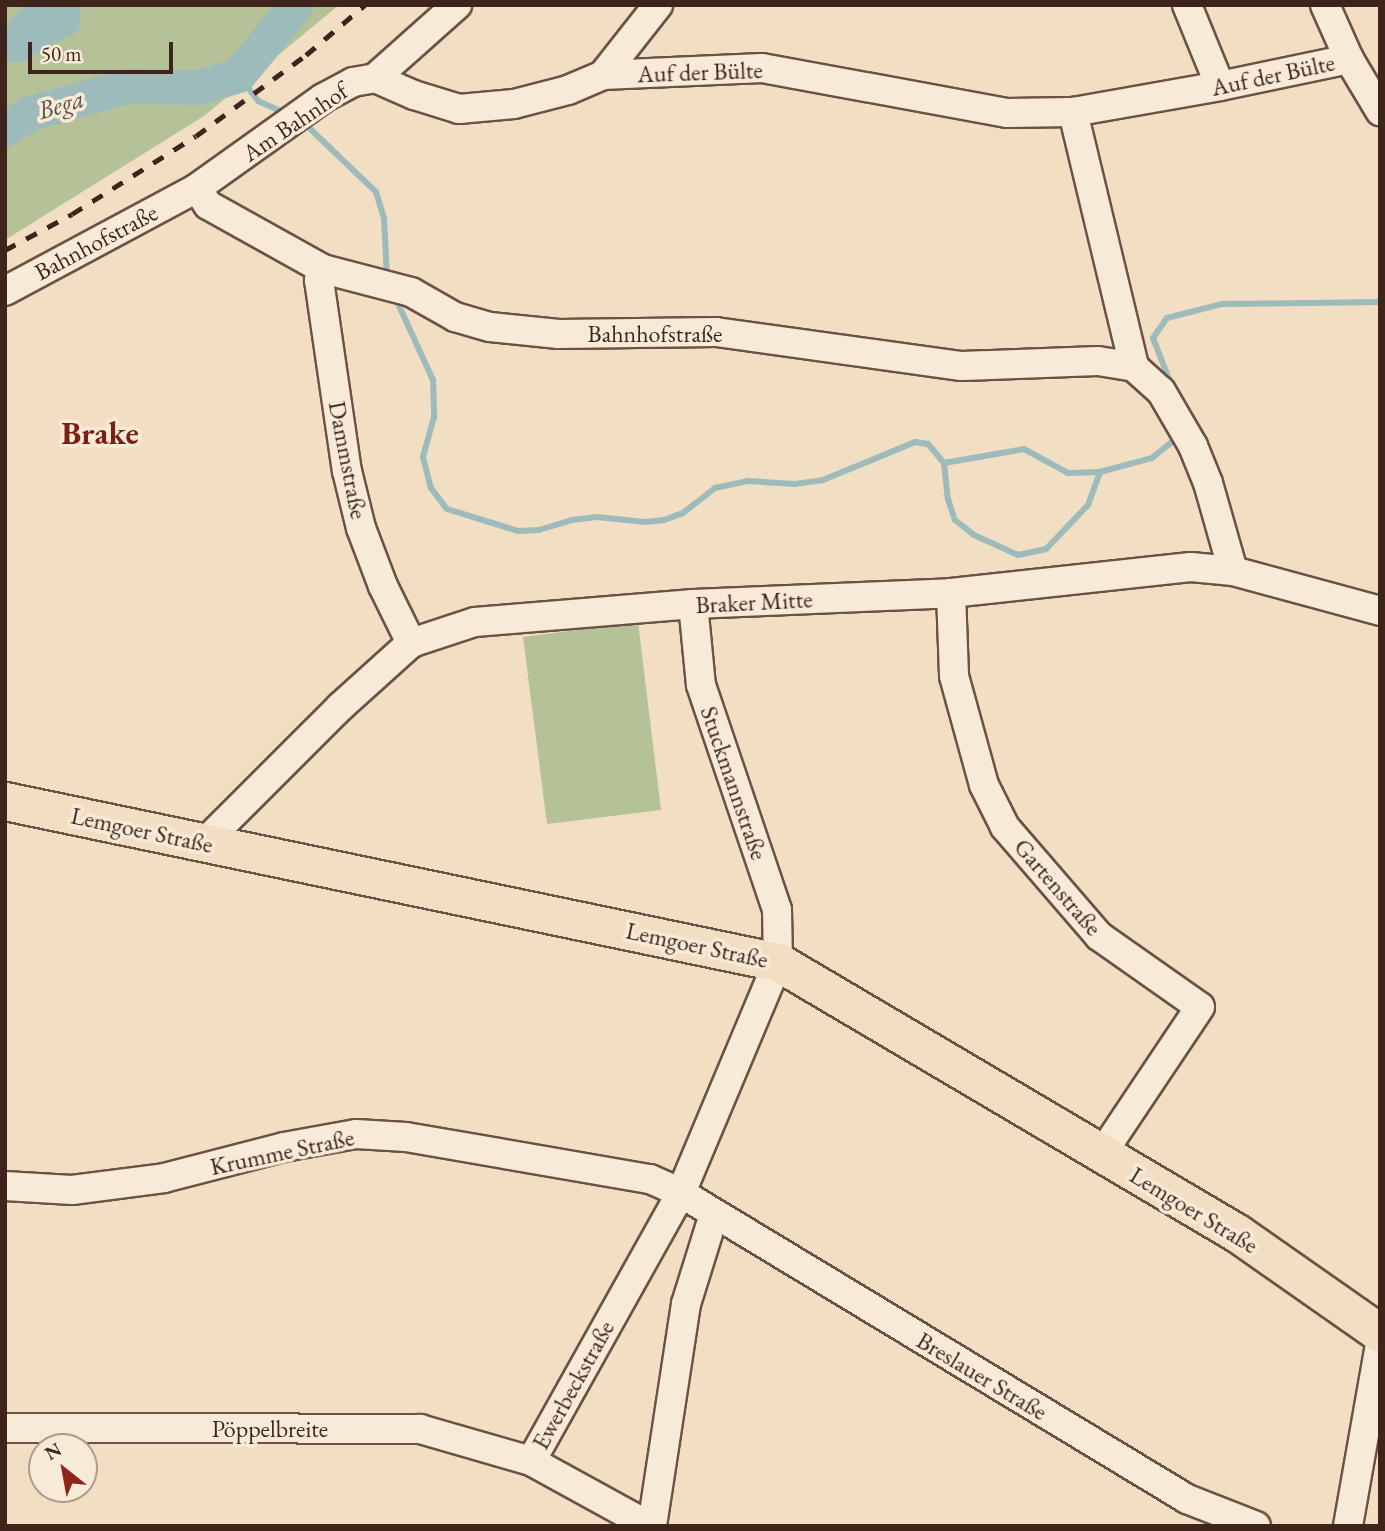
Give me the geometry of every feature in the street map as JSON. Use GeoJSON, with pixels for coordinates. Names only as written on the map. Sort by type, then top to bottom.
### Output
{"type":"FeatureCollection","features":[{"type":"Feature","properties":{"kind":"main road","name":"Lemgoer Straße"},"geometry":{"type":"LineString","coordinates":[[5,801],[778,962],[1237,1233],[1380,1333]]}},
{"type":"Feature","properties":{"kind":"street","name":"Am Bahnhof"},"geometry":{"type":"LineString","coordinates":[[197,188],[264,143],[323,97],[353,82],[375,78],[457,5]]}},
{"type":"Feature","properties":{"kind":"street"},"geometry":{"type":"LineString","coordinates":[[603,75],[658,5]]}},
{"type":"Feature","properties":{"kind":"street"},"geometry":{"type":"LineString","coordinates":[[1186,5],[1220,86]]}},
{"type":"Feature","properties":{"kind":"street"},"geometry":{"type":"LineString","coordinates":[[1325,5],[1349,59],[1380,111]]}},
{"type":"Feature","properties":{"kind":"street","name":"Auf der Bülte"},"geometry":{"type":"LineString","coordinates":[[375,78],[414,95],[459,109],[514,104],[568,90],[603,75],[762,68],[1007,113],[1073,112],[1220,86],[1349,59]]}},
{"type":"Feature","properties":{"kind":"street"},"geometry":{"type":"LineString","coordinates":[[1073,112],[1134,367],[1161,391],[1186,434],[1208,482],[1233,571]]}},
{"type":"Feature","properties":{"kind":"street","name":"Bahnhofstraße"},"geometry":{"type":"LineString","coordinates":[[5,292],[197,188],[208,205],[323,269],[411,292],[455,317],[503,329],[559,334],[716,332],[962,366],[1098,362],[1134,367]]}},
{"type":"Feature","properties":{"kind":"street","name":"Dammstraße"},"geometry":{"type":"LineString","coordinates":[[323,269],[319,280],[347,471],[361,528],[383,586],[411,643]]}},
{"type":"Feature","properties":{"kind":"street","name":"Braker Mitte"},"geometry":{"type":"LineString","coordinates":[[205,842],[340,707],[411,643],[474,622],[693,604],[951,593],[1191,566],[1233,571],[1380,611]]}},
{"type":"Feature","properties":{"kind":"street","name":"Gartenstraße"},"geometry":{"type":"LineString","coordinates":[[951,593],[954,676],[984,785],[1005,827],[1099,936],[1200,1007],[1101,1155]]}},
{"type":"Feature","properties":{"kind":"street","name":"Stuckmannstraße"},"geometry":{"type":"LineString","coordinates":[[693,604],[701,685],[777,910],[778,962]]}},
{"type":"Feature","properties":{"kind":"street","name":"Ewerbeckstraße"},"geometry":{"type":"LineString","coordinates":[[714,1214],[687,1304],[650,1526],[531,1461],[681,1193],[778,962]]}},
{"type":"Feature","properties":{"kind":"street","name":"Krumme Straße"},"geometry":{"type":"LineString","coordinates":[[5,1186],[72,1190],[164,1178],[284,1147],[356,1134],[416,1139],[650,1179],[681,1193]]}},
{"type":"Feature","properties":{"kind":"street"},"geometry":{"type":"LineString","coordinates":[[681,1193],[714,1214]]}},
{"type":"Feature","properties":{"kind":"street","name":"Breslauer Straße"},"geometry":{"type":"LineString","coordinates":[[714,1214],[1187,1499],[1256,1526]]}},
{"type":"Feature","properties":{"kind":"street"},"geometry":{"type":"LineString","coordinates":[[1348,1526],[1380,1344]]}},
{"type":"Feature","properties":{"kind":"street","name":"Pöppelbreite"},"geometry":{"type":"LineString","coordinates":[[5,1428],[420,1429],[531,1461]]}},
{"type":"Feature","properties":{"kind":"green space"},"geometry":{"type":"Polygon","coordinates":[[[5,5],[339,5],[204,116],[5,240],[5,5]]]}},
{"type":"Feature","properties":{"kind":"green space"},"geometry":{"type":"Polygon","coordinates":[[[638,622],[661,810],[547,824],[523,637],[638,622]]]}},
{"type":"Feature","properties":{"kind":"water"},"geometry":{"type":"Polygon","coordinates":[[[27,5],[77,5],[81,10],[79,30],[22,62],[7,62],[5,30],[12,18],[27,5]]]}},
{"type":"Feature","properties":{"kind":"waterway","name":"Bega"},"geometry":{"type":"LineString","coordinates":[[5,129],[30,113],[127,86],[199,87],[238,75],[296,5]]}},
{"type":"Feature","properties":{"kind":"waterway"},"geometry":{"type":"LineString","coordinates":[[238,75],[258,101],[287,114]]}},
{"type":"Feature","properties":{"kind":"waterway"},"geometry":{"type":"LineString","coordinates":[[303,122],[376,192],[384,218],[387,278]]}},
{"type":"Feature","properties":{"kind":"waterway"},"geometry":{"type":"LineString","coordinates":[[395,297],[433,380],[434,417],[423,457],[431,488],[447,509],[518,531],[539,530],[572,520],[597,517],[645,522],[664,520],[683,513],[715,488],[748,481],[795,484],[823,480],[915,442],[928,444],[944,463],[1024,449],[1068,473],[1100,472],[1152,458],[1180,435]]}},
{"type":"Feature","properties":{"kind":"waterway"},"geometry":{"type":"LineString","coordinates":[[1171,384],[1153,338],[1167,318],[1222,304],[1380,302]]}},
{"type":"Feature","properties":{"kind":"waterway"},"geometry":{"type":"LineString","coordinates":[[944,463],[948,499],[955,520],[974,535],[1018,555],[1046,549],[1088,505],[1100,472]]}},
{"type":"Feature","properties":{"kind":"railway"},"geometry":{"type":"LineString","coordinates":[[5,250],[72,214],[196,136],[306,55],[365,5]]}},
{"type":"Feature","properties":{"kind":"district","name":"Brake"},"geometry":{"type":"Point","coordinates":[100,433]}}]}
